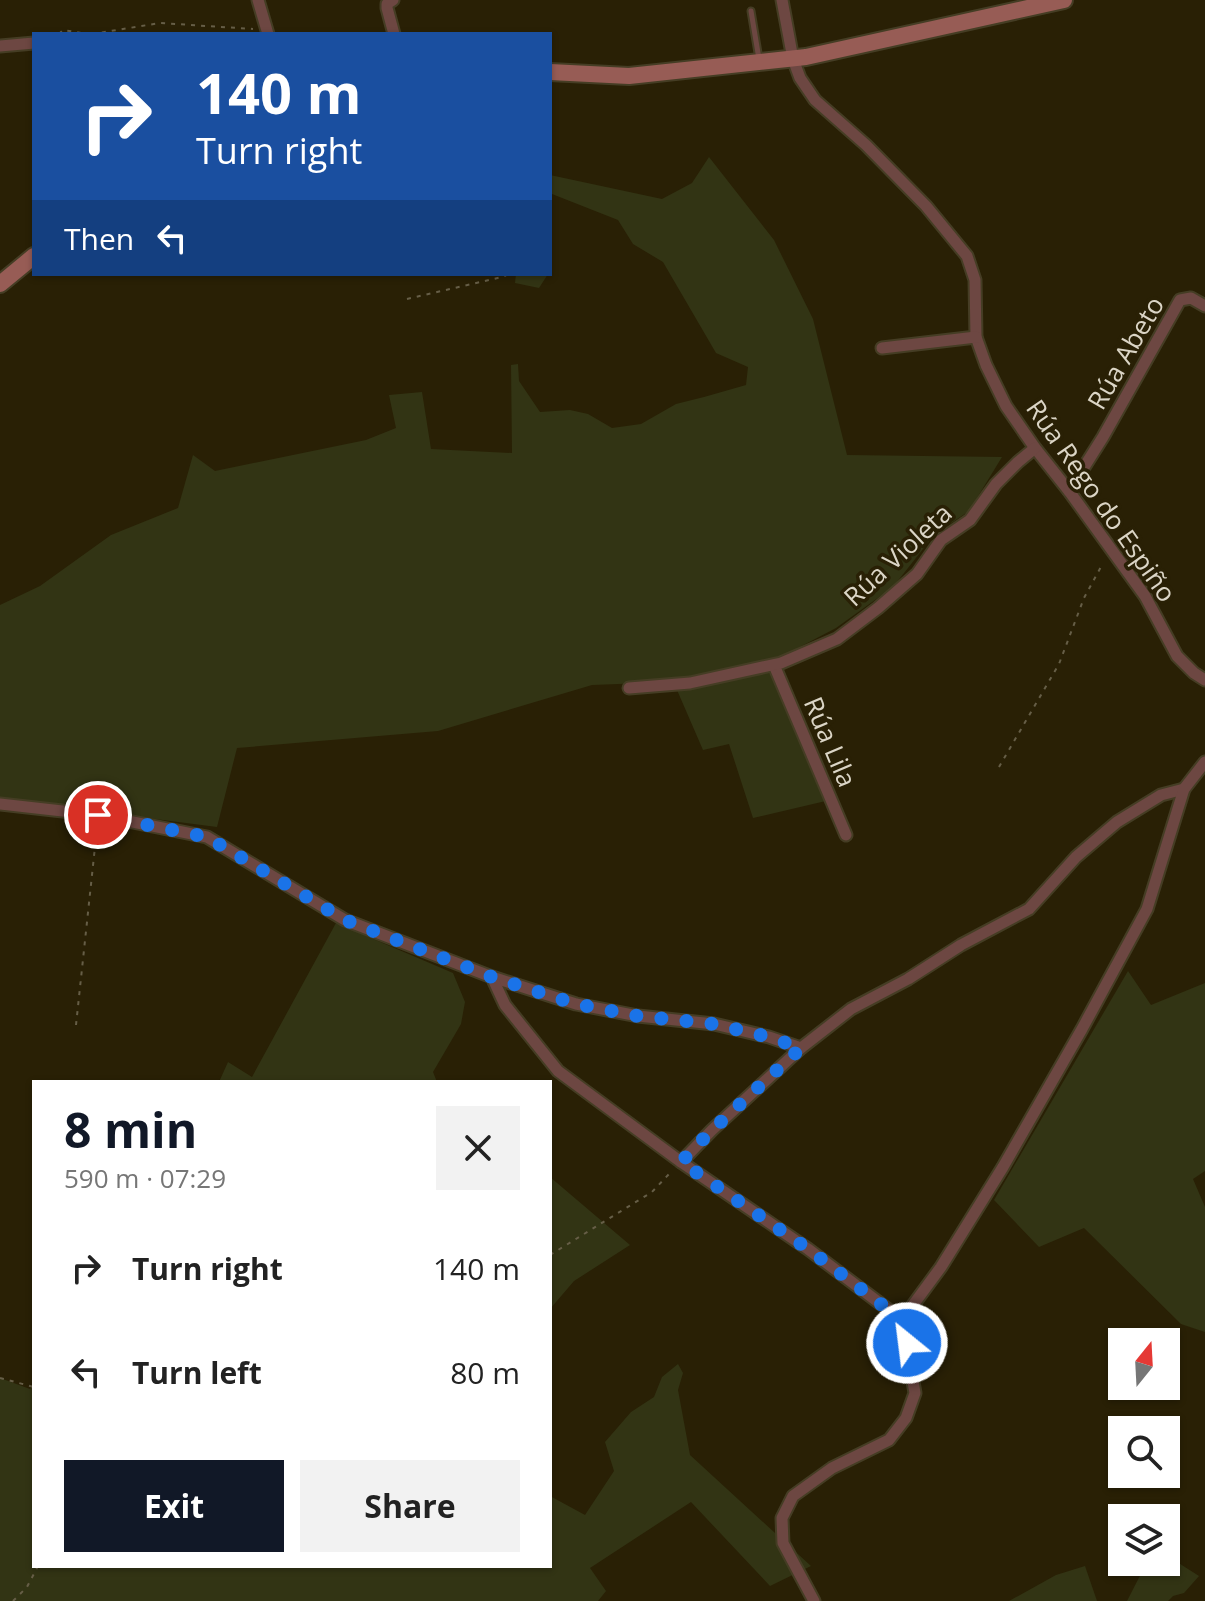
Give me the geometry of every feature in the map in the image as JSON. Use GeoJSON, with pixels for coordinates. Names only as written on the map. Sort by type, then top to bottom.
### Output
{"type":"FeatureCollection","features":[{"type":"Feature","properties":{"kind":"main road"},"geometry":{"type":"LineString","coordinates":[[552,72],[629,76],[760,64],[1064,0]]}},
{"type":"Feature","properties":{"kind":"main road"},"geometry":{"type":"LineString","coordinates":[[0,284],[32,258]]}},
{"type":"Feature","properties":{"kind":"street"},"geometry":{"type":"LineString","coordinates":[[258,0],[267,30]]}},
{"type":"Feature","properties":{"kind":"street"},"geometry":{"type":"LineString","coordinates":[[393,0],[387,8],[393,32]]}},
{"type":"Feature","properties":{"kind":"street","name":"Rúa Rego do Espiño"},"geometry":{"type":"LineString","coordinates":[[782,0],[793,59],[800,78],[815,100],[926,206],[967,256],[975,280],[976,337],[1006,406],[1145,596],[1177,656],[1205,680]]}},
{"type":"Feature","properties":{"kind":"street"},"geometry":{"type":"LineString","coordinates":[[0,46],[32,43]]}},
{"type":"Feature","properties":{"kind":"street","name":"Rúa Abeto"},"geometry":{"type":"LineString","coordinates":[[1069,491],[1180,300],[1191,298],[1205,306]]}},
{"type":"Feature","properties":{"kind":"street"},"geometry":{"type":"LineString","coordinates":[[882,348],[976,337]]}},
{"type":"Feature","properties":{"kind":"street","name":"Rúa Violeta"},"geometry":{"type":"LineString","coordinates":[[629,688],[690,683],[774,665],[837,639],[917,574],[941,540],[970,520],[996,484],[1035,448]]}},
{"type":"Feature","properties":{"kind":"street","name":"Rúa Lila"},"geometry":{"type":"LineString","coordinates":[[774,665],[846,835]]}},
{"type":"Feature","properties":{"kind":"street"},"geometry":{"type":"LineString","coordinates":[[902,1320],[941,1267],[1003,1167],[1082,1029],[1147,909],[1184,789],[1205,762]]}},
{"type":"Feature","properties":{"kind":"street"},"geometry":{"type":"LineString","coordinates":[[681,1162],[801,1048],[851,1009],[1029,909],[1076,857],[1117,822],[1161,795],[1184,789]]}},
{"type":"Feature","properties":{"kind":"street"},"geometry":{"type":"LineString","coordinates":[[0,804],[98,815],[207,837],[345,920],[492,977],[576,1004],[638,1016],[714,1024],[801,1048]]}},
{"type":"Feature","properties":{"kind":"street"},"geometry":{"type":"LineString","coordinates":[[492,977],[505,1005],[558,1071],[902,1320],[915,1393],[906,1418],[889,1440],[832,1468],[793,1496],[782,1518],[783,1543],[814,1601]]}},
{"type":"Feature","properties":{"kind":"lane"},"geometry":{"type":"LineString","coordinates":[[751,11],[760,64]]}},
{"type":"Feature","properties":{"kind":"path"},"geometry":{"type":"LineString","coordinates":[[103,32],[160,23],[267,30]]}},
{"type":"Feature","properties":{"kind":"path"},"geometry":{"type":"LineString","coordinates":[[407,299],[504,276]]}},
{"type":"Feature","properties":{"kind":"path"},"geometry":{"type":"LineString","coordinates":[[999,767],[1059,664],[1084,598],[1111,548]]}},
{"type":"Feature","properties":{"kind":"path"},"geometry":{"type":"LineString","coordinates":[[76,1025],[98,815]]}},
{"type":"Feature","properties":{"kind":"path"},"geometry":{"type":"LineString","coordinates":[[552,1254],[652,1192],[681,1162]]}},
{"type":"Feature","properties":{"kind":"path"},"geometry":{"type":"LineString","coordinates":[[0,1378],[32,1386]]}},
{"type":"Feature","properties":{"kind":"path"},"geometry":{"type":"LineString","coordinates":[[13,1601],[27,1587],[37,1568]]}},
{"type":"Feature","properties":{"kind":"green space"},"geometry":{"type":"Polygon","coordinates":[[[709,157],[774,240],[813,319],[847,455],[1002,457],[969,511],[934,535],[893,587],[836,628],[775,660],[830,800],[753,818],[729,744],[703,750],[677,690],[644,683],[592,685],[438,731],[237,748],[217,827],[0,799],[0,605],[40,586],[111,535],[178,508],[193,455],[215,471],[366,440],[396,428],[389,395],[422,392],[431,449],[512,453],[511,365],[518,364],[519,381],[540,412],[570,410],[588,414],[612,428],[641,424],[676,404],[746,385],[748,367],[716,353],[663,262],[633,244],[618,220],[552,194],[552,175],[662,199],[692,183],[709,157]]]}},
{"type":"Feature","properties":{"kind":"green space"},"geometry":{"type":"Polygon","coordinates":[[[516,276],[547,276],[539,288],[515,283],[516,276]]]}},
{"type":"Feature","properties":{"kind":"green space"},"geometry":{"type":"Polygon","coordinates":[[[336,923],[453,973],[465,1002],[461,1024],[433,1072],[436,1080],[220,1080],[228,1062],[252,1077],[336,923]]]}},
{"type":"Feature","properties":{"kind":"green space"},"geometry":{"type":"Polygon","coordinates":[[[1128,971],[1151,1005],[1205,983],[1205,1171],[1193,1179],[1205,1207],[1205,1332],[1181,1324],[1084,1228],[1039,1247],[994,1200],[1128,971]]]}},
{"type":"Feature","properties":{"kind":"green space"},"geometry":{"type":"Polygon","coordinates":[[[552,1179],[630,1245],[574,1281],[552,1307],[552,1179]]]}},
{"type":"Feature","properties":{"kind":"green space"},"geometry":{"type":"Polygon","coordinates":[[[678,1364],[683,1373],[678,1390],[690,1455],[811,1566],[770,1586],[691,1502],[590,1568],[606,1591],[598,1601],[0,1601],[0,1378],[30,1389],[32,1386],[32,1568],[552,1568],[552,1497],[585,1515],[614,1471],[605,1442],[631,1412],[654,1397],[662,1377],[678,1364]]]}},
{"type":"Feature","properties":{"kind":"green space"},"geometry":{"type":"Polygon","coordinates":[[[1180,1564],[1199,1576],[1184,1593],[1168,1601],[1127,1601],[1140,1576],[1180,1576],[1180,1564]]]}},
{"type":"Feature","properties":{"kind":"green space"},"geometry":{"type":"Polygon","coordinates":[[[1085,1566],[1097,1601],[1009,1601],[1056,1575],[1085,1566]]]}},
{"type":"Feature","properties":{"kind":"route"},"geometry":{"type":"LineString","coordinates":[[98,815],[207,837],[345,920],[492,977],[576,1004],[638,1016],[714,1024],[801,1048],[681,1162],[808,1249],[902,1320],[907,1343]]}}]}
